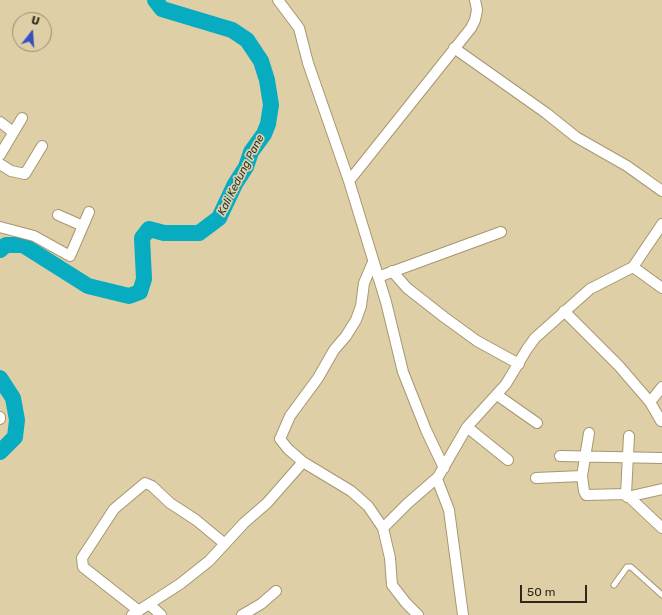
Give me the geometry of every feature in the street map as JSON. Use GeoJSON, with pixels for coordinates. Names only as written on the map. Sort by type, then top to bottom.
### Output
{"type":"FeatureCollection","features":[{"type":"Feature","properties":{"kind":"street"},"geometry":{"type":"LineString","coordinates":[[278,0],[300,28],[308,63],[349,181],[386,302],[403,372],[426,430],[441,474],[449,510],[463,615]]}},
{"type":"Feature","properties":{"kind":"street"},"geometry":{"type":"LineString","coordinates":[[349,181],[471,28],[475,20],[477,10],[475,0]]}},
{"type":"Feature","properties":{"kind":"street"},"geometry":{"type":"LineString","coordinates":[[454,48],[546,113],[576,137],[627,166],[662,191]]}},
{"type":"Feature","properties":{"kind":"street"},"geometry":{"type":"LineString","coordinates":[[0,155],[22,118]]}},
{"type":"Feature","properties":{"kind":"street"},"geometry":{"type":"LineString","coordinates":[[0,122],[14,132]]}},
{"type":"Feature","properties":{"kind":"street"},"geometry":{"type":"LineString","coordinates":[[0,164],[11,171],[25,174],[42,146]]}},
{"type":"Feature","properties":{"kind":"street"},"geometry":{"type":"LineString","coordinates":[[1,224],[34,236],[70,256],[89,212]]}},
{"type":"Feature","properties":{"kind":"street"},"geometry":{"type":"LineString","coordinates":[[58,215],[83,226]]}},
{"type":"Feature","properties":{"kind":"street"},"geometry":{"type":"LineString","coordinates":[[384,528],[408,503],[441,474],[454,446],[467,427],[497,395],[535,338],[590,289],[633,267],[662,224]]}},
{"type":"Feature","properties":{"kind":"street"},"geometry":{"type":"LineString","coordinates":[[375,270],[392,271],[501,232]]}},
{"type":"Feature","properties":{"kind":"street"},"geometry":{"type":"LineString","coordinates":[[633,267],[662,288]]}},
{"type":"Feature","properties":{"kind":"street"},"geometry":{"type":"LineString","coordinates":[[375,270],[364,283],[361,306],[356,320],[346,336],[334,350],[318,378],[290,416],[280,440],[303,462],[351,491],[368,506],[384,528],[390,558],[392,585],[406,604],[418,615]]}},
{"type":"Feature","properties":{"kind":"street"},"geometry":{"type":"LineString","coordinates":[[392,271],[407,288],[444,317],[477,341],[519,364]]}},
{"type":"Feature","properties":{"kind":"street"},"geometry":{"type":"LineString","coordinates":[[564,311],[619,366],[650,402],[662,423]]}},
{"type":"Feature","properties":{"kind":"street"},"geometry":{"type":"LineString","coordinates":[[650,402],[662,387]]}},
{"type":"Feature","properties":{"kind":"street"},"geometry":{"type":"LineString","coordinates":[[497,395],[537,423]]}},
{"type":"Feature","properties":{"kind":"street"},"geometry":{"type":"LineString","coordinates":[[467,427],[508,460]]}},
{"type":"Feature","properties":{"kind":"street"},"geometry":{"type":"LineString","coordinates":[[589,433],[582,476],[586,495],[626,495],[662,489]]}},
{"type":"Feature","properties":{"kind":"street"},"geometry":{"type":"LineString","coordinates":[[626,495],[629,436]]}},
{"type":"Feature","properties":{"kind":"street"},"geometry":{"type":"LineString","coordinates":[[560,456],[628,456],[662,458]]}},
{"type":"Feature","properties":{"kind":"street"},"geometry":{"type":"LineString","coordinates":[[225,544],[196,520],[170,503],[152,486],[145,483],[114,509],[82,558],[83,567],[136,613],[198,570],[225,544],[244,523],[267,503],[303,462]]}},
{"type":"Feature","properties":{"kind":"street"},"geometry":{"type":"LineString","coordinates":[[536,478],[582,476]]}},
{"type":"Feature","properties":{"kind":"street"},"geometry":{"type":"LineString","coordinates":[[626,495],[662,528]]}},
{"type":"Feature","properties":{"kind":"street"},"geometry":{"type":"LineString","coordinates":[[242,615],[261,604],[276,590]]}},
{"type":"Feature","properties":{"kind":"street"},"geometry":{"type":"LineString","coordinates":[[150,604],[161,615]]}},
{"type":"Feature","properties":{"kind":"lane"},"geometry":{"type":"LineString","coordinates":[[614,585],[627,567],[631,567],[662,595]]}},
{"type":"Feature","properties":{"kind":"waterway","name":"Kali Kedung Pane"},"geometry":{"type":"LineString","coordinates":[[0,250],[6,245],[23,245],[88,286],[129,296],[140,292],[144,279],[142,238],[149,229],[164,233],[199,233],[219,218],[235,184],[246,167],[251,152],[264,134],[268,124],[271,105],[267,80],[261,61],[247,40],[232,30],[162,9],[155,0]]}},
{"type":"Feature","properties":{"kind":"waterway","name":"Kali Kedung Pane"},"geometry":{"type":"LineString","coordinates":[[0,378],[13,398],[17,420],[15,437],[0,452]]}}]}
